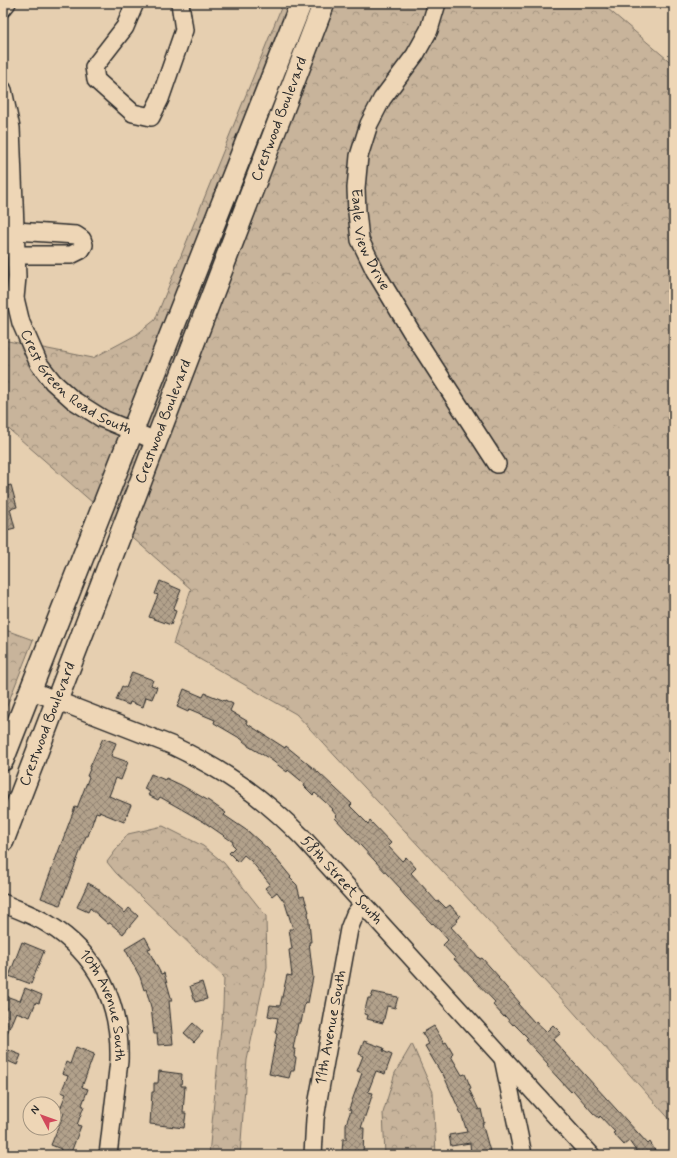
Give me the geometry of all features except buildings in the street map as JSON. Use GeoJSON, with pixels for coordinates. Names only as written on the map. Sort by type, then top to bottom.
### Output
{"type":"FeatureCollection","features":[{"type":"Feature","properties":{"kind":"main road","name":"Crestwood Boulevard"},"geometry":{"type":"LineString","coordinates":[[3,760],[301,3]]}},
{"type":"Feature","properties":{"kind":"main road","name":"Crestwood Boulevard"},"geometry":{"type":"LineString","coordinates":[[3,841],[324,3]]}},
{"type":"Feature","properties":{"kind":"street"},"geometry":{"type":"LineString","coordinates":[[3,8],[7,3]]}},
{"type":"Feature","properties":{"kind":"street"},"geometry":{"type":"LineString","coordinates":[[135,3],[125,27],[94,67],[96,80],[132,113],[151,117],[160,99],[184,30],[180,3]]}},
{"type":"Feature","properties":{"kind":"street","name":"Eagle View Drive"},"geometry":{"type":"LineString","coordinates":[[437,3],[429,30],[415,56],[382,99],[369,124],[359,156],[356,188],[360,240],[375,271],[411,331],[497,464]]}},
{"type":"Feature","properties":{"kind":"street","name":"Crest Green Road South"},"geometry":{"type":"LineString","coordinates":[[3,90],[11,128],[9,232],[16,255],[17,277],[15,298],[21,323],[39,364],[53,382],[73,400],[103,419],[156,441]]}},
{"type":"Feature","properties":{"kind":"street"},"geometry":{"type":"LineString","coordinates":[[9,232],[76,235],[82,239],[84,245],[81,250],[71,256],[16,255]]}},
{"type":"Feature","properties":{"kind":"street","name":"58th Street South"},"geometry":{"type":"LineString","coordinates":[[30,690],[171,745],[205,762],[237,781],[273,809],[288,823],[363,904],[591,1155]]}},
{"type":"Feature","properties":{"kind":"street","name":"10th Avenue South"},"geometry":{"type":"LineString","coordinates":[[3,903],[47,923],[71,941],[100,975],[106,988],[116,1016],[120,1046],[108,1155]]}},
{"type":"Feature","properties":{"kind":"street","name":"11th Avenue South"},"geometry":{"type":"LineString","coordinates":[[313,1155],[316,1113],[349,929],[355,914],[363,904]]}},
{"type":"Feature","properties":{"kind":"street"},"geometry":{"type":"LineString","coordinates":[[503,1058],[523,1155]]}},
{"type":"Feature","properties":{"kind":"green space"},"geometry":{"type":"Polygon","coordinates":[[[283,3],[601,3],[674,65],[674,1124],[569,1007],[296,714],[173,644],[191,589],[3,424],[3,340],[93,358],[136,335],[155,320],[283,3]]]}},
{"type":"Feature","properties":{"kind":"green space"},"geometry":{"type":"Polygon","coordinates":[[[3,629],[33,640],[3,716],[3,629]]]}},
{"type":"Feature","properties":{"kind":"green space"},"geometry":{"type":"Polygon","coordinates":[[[163,826],[203,846],[224,863],[266,916],[267,967],[247,1060],[240,1155],[209,1155],[223,1007],[224,977],[116,873],[107,862],[128,834],[163,826]]]}},
{"type":"Feature","properties":{"kind":"green space"},"geometry":{"type":"Polygon","coordinates":[[[412,1044],[433,1092],[436,1155],[385,1155],[383,1113],[395,1073],[412,1044]]]}}]}
